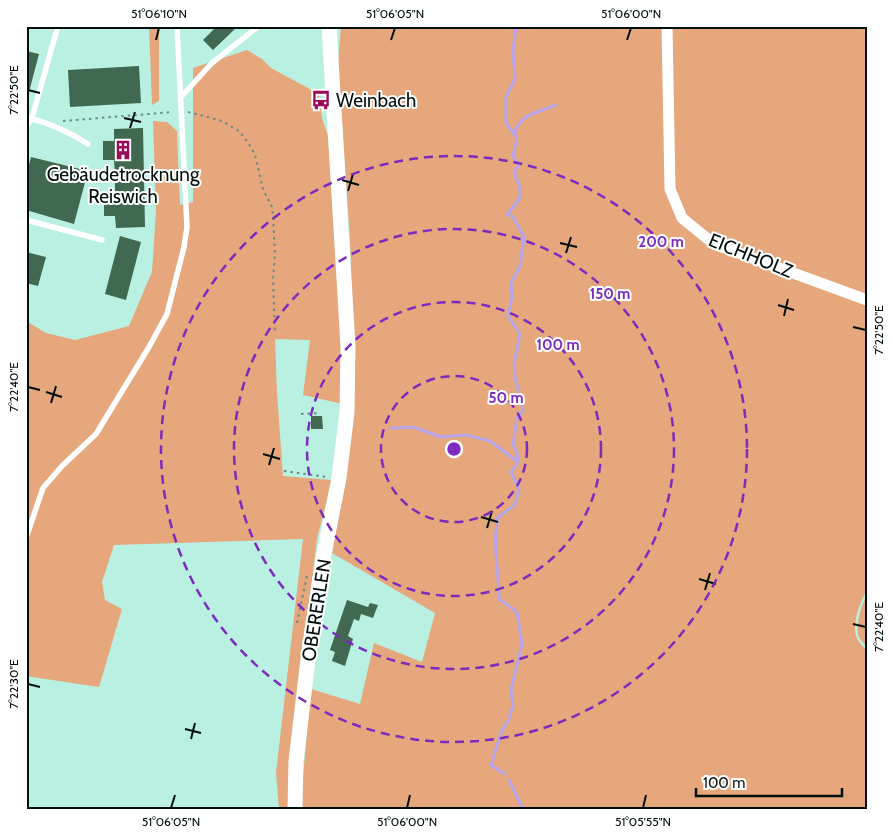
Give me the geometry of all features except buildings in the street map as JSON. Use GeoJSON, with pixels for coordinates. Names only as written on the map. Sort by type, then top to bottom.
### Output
{"type":"FeatureCollection","features":[{"type":"Feature","properties":{"kind":"main road","name":"OBERERLEN"},"geometry":{"type":"LineString","coordinates":[[295,809],[296,761],[309,651],[323,559],[339,478],[347,412],[348,346],[328,26]]}},
{"type":"Feature","properties":{"kind":"street","name":"EICHHOLZ"},"geometry":{"type":"LineString","coordinates":[[667,26],[670,189],[682,218],[714,244],[867,300]]}},
{"type":"Feature","properties":{"kind":"lane"},"geometry":{"type":"LineString","coordinates":[[26,127],[58,26]]}},
{"type":"Feature","properties":{"kind":"lane"},"geometry":{"type":"LineString","coordinates":[[26,538],[43,488],[62,466],[96,434],[167,314],[184,247],[187,226],[177,26]]}},
{"type":"Feature","properties":{"kind":"lane"},"geometry":{"type":"LineString","coordinates":[[181,97],[212,63],[259,26]]}},
{"type":"Feature","properties":{"kind":"lane"},"geometry":{"type":"LineString","coordinates":[[29,118],[46,122],[71,132],[88,144]]}},
{"type":"Feature","properties":{"kind":"lane"},"geometry":{"type":"LineString","coordinates":[[26,220],[102,240]]}},
{"type":"Feature","properties":{"kind":"path"},"geometry":{"type":"LineString","coordinates":[[46,122],[162,114],[181,110],[222,121],[239,131],[250,144],[255,155],[263,189],[272,207],[275,254],[272,286],[274,333]]}},
{"type":"Feature","properties":{"kind":"path"},"geometry":{"type":"LineString","coordinates":[[301,414],[319,413]]}},
{"type":"Feature","properties":{"kind":"path"},"geometry":{"type":"LineString","coordinates":[[284,471],[339,478]]}},
{"type":"Feature","properties":{"kind":"shaded area"},"geometry":{"type":"Polygon","coordinates":[[[149,26],[159,26],[159,101],[152,105],[149,26]]]}},
{"type":"Feature","properties":{"kind":"shaded area"},"geometry":{"type":"Polygon","coordinates":[[[341,26],[665,26],[668,190],[698,235],[867,301],[867,590],[859,607],[855,633],[867,651],[867,809],[300,809],[311,689],[360,704],[374,643],[422,662],[435,613],[332,553],[343,489],[354,363],[350,240],[338,63],[341,26]]]}},
{"type":"Feature","properties":{"kind":"shaded area"},"geometry":{"type":"Polygon","coordinates":[[[669,26],[867,26],[867,298],[715,242],[684,217],[671,189],[669,26]]]}},
{"type":"Feature","properties":{"kind":"shaded area"},"geometry":{"type":"Polygon","coordinates":[[[247,50],[262,59],[271,68],[319,94],[322,118],[328,136],[342,356],[343,404],[303,395],[310,340],[275,339],[283,476],[332,480],[317,539],[290,761],[290,809],[279,809],[276,773],[303,539],[114,545],[102,582],[105,600],[122,609],[99,687],[26,676],[26,321],[46,333],[75,340],[129,326],[152,272],[156,210],[153,121],[167,122],[177,131],[180,205],[193,202],[193,68],[247,50]]]}},
{"type":"Feature","properties":{"kind":"shaded area"},"geometry":{"type":"Polygon","coordinates":[[[867,595],[867,647],[859,637],[858,622],[867,595]]]}},
{"type":"Feature","properties":{"kind":"waterway"},"geometry":{"type":"LineString","coordinates":[[505,774],[491,765],[502,730],[508,721],[513,706],[511,690],[522,644],[517,612],[499,599],[496,547],[498,517],[515,505],[519,489],[511,472],[518,462],[517,452],[513,445],[517,418],[523,410],[515,377],[514,364],[520,334],[508,316],[512,297],[511,283],[520,266],[524,237],[513,217],[507,214],[517,203],[520,194],[514,172],[519,165],[513,156],[517,138],[506,123],[506,97],[515,79],[513,51],[516,26]]}},
{"type":"Feature","properties":{"kind":"waterway"},"geometry":{"type":"LineString","coordinates":[[514,135],[520,122],[525,118],[556,105]]}},
{"type":"Feature","properties":{"kind":"waterway"},"geometry":{"type":"LineString","coordinates":[[391,428],[413,427],[441,437],[466,435],[490,441],[518,462]]}},
{"type":"Feature","properties":{"kind":"waterway"},"geometry":{"type":"LineString","coordinates":[[509,780],[523,809]]}},
{"type":"Feature","properties":{"kind":"place","name":"Weinbach"},"geometry":{"type":"Point","coordinates":[321,100]}},
{"type":"Feature","properties":{"kind":"place","name":"Gebäudetrocknung Reiswich"},"geometry":{"type":"Point","coordinates":[123,150]}}]}
